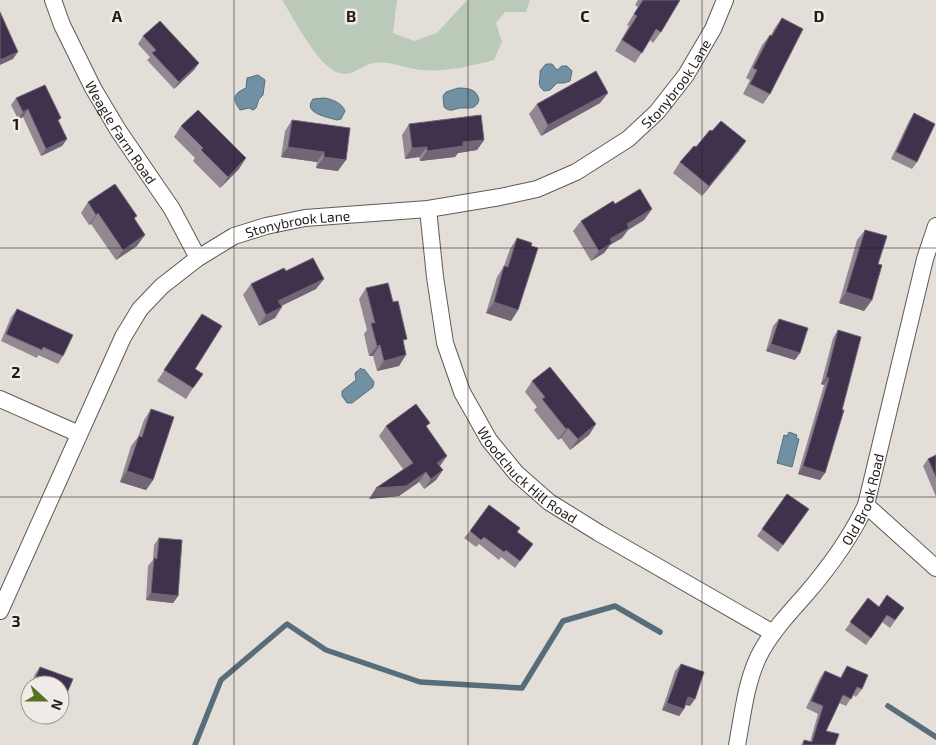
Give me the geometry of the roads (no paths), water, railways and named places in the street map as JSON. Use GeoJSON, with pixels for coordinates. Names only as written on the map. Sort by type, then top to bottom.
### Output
{"type":"FeatureCollection","features":[{"type":"Feature","properties":{"kind":"street","name":"Weagle Farm Road"},"geometry":{"type":"LineString","coordinates":[[54,0],[62,24],[93,88],[118,130],[172,209],[198,258]]}},
{"type":"Feature","properties":{"kind":"street","name":"Stonybrook Lane"},"geometry":{"type":"LineString","coordinates":[[0,611],[123,337],[140,309],[162,286],[198,258],[234,236],[266,226],[305,218],[428,209],[500,197],[537,188],[576,172],[628,139],[657,112],[686,75],[713,28],[725,0]]}},
{"type":"Feature","properties":{"kind":"street","name":"Woodchuck Hill Road"},"geometry":{"type":"LineString","coordinates":[[428,209],[434,270],[445,344],[462,392],[489,440],[516,473],[549,502],[599,533],[773,633]]}},
{"type":"Feature","properties":{"kind":"street","name":"Old Brook Road"},"geometry":{"type":"LineString","coordinates":[[737,745],[753,671],[761,651],[773,633],[835,557],[856,526],[866,504],[924,265],[936,226]]}},
{"type":"Feature","properties":{"kind":"street"},"geometry":{"type":"LineString","coordinates":[[0,399],[79,434]]}},
{"type":"Feature","properties":{"kind":"street"},"geometry":{"type":"LineString","coordinates":[[866,504],[936,568]]}},
{"type":"Feature","properties":{"kind":"water"},"geometry":{"type":"Polygon","coordinates":[[[546,64],[552,64],[557,70],[562,66],[567,66],[572,71],[570,81],[557,83],[550,90],[544,91],[539,84],[540,71],[546,64]]]}},
{"type":"Feature","properties":{"kind":"water"},"geometry":{"type":"Polygon","coordinates":[[[258,75],[265,80],[263,95],[253,110],[249,108],[240,110],[235,99],[236,94],[246,88],[247,78],[258,75]]]}},
{"type":"Feature","properties":{"kind":"water"},"geometry":{"type":"Polygon","coordinates":[[[458,88],[469,89],[476,93],[479,100],[475,106],[451,110],[444,107],[443,96],[446,92],[458,88]]]}},
{"type":"Feature","properties":{"kind":"water"},"geometry":{"type":"Polygon","coordinates":[[[324,98],[336,102],[344,108],[345,111],[341,119],[337,120],[313,111],[310,104],[313,99],[324,98]]]}},
{"type":"Feature","properties":{"kind":"water"},"geometry":{"type":"Polygon","coordinates":[[[361,368],[362,370],[364,369],[374,382],[373,387],[352,403],[347,403],[342,396],[342,391],[356,380],[355,373],[361,368]]]}},
{"type":"Feature","properties":{"kind":"water"},"geometry":{"type":"Polygon","coordinates":[[[789,432],[797,435],[796,438],[799,439],[792,467],[777,463],[784,435],[787,436],[789,432]]]}},
{"type":"Feature","properties":{"kind":"waterway"},"geometry":{"type":"LineString","coordinates":[[195,745],[221,680],[287,624],[326,650],[420,682],[522,688],[563,621],[615,606],[660,632]]}},
{"type":"Feature","properties":{"kind":"waterway"},"geometry":{"type":"LineString","coordinates":[[888,706],[936,737]]}}]}
